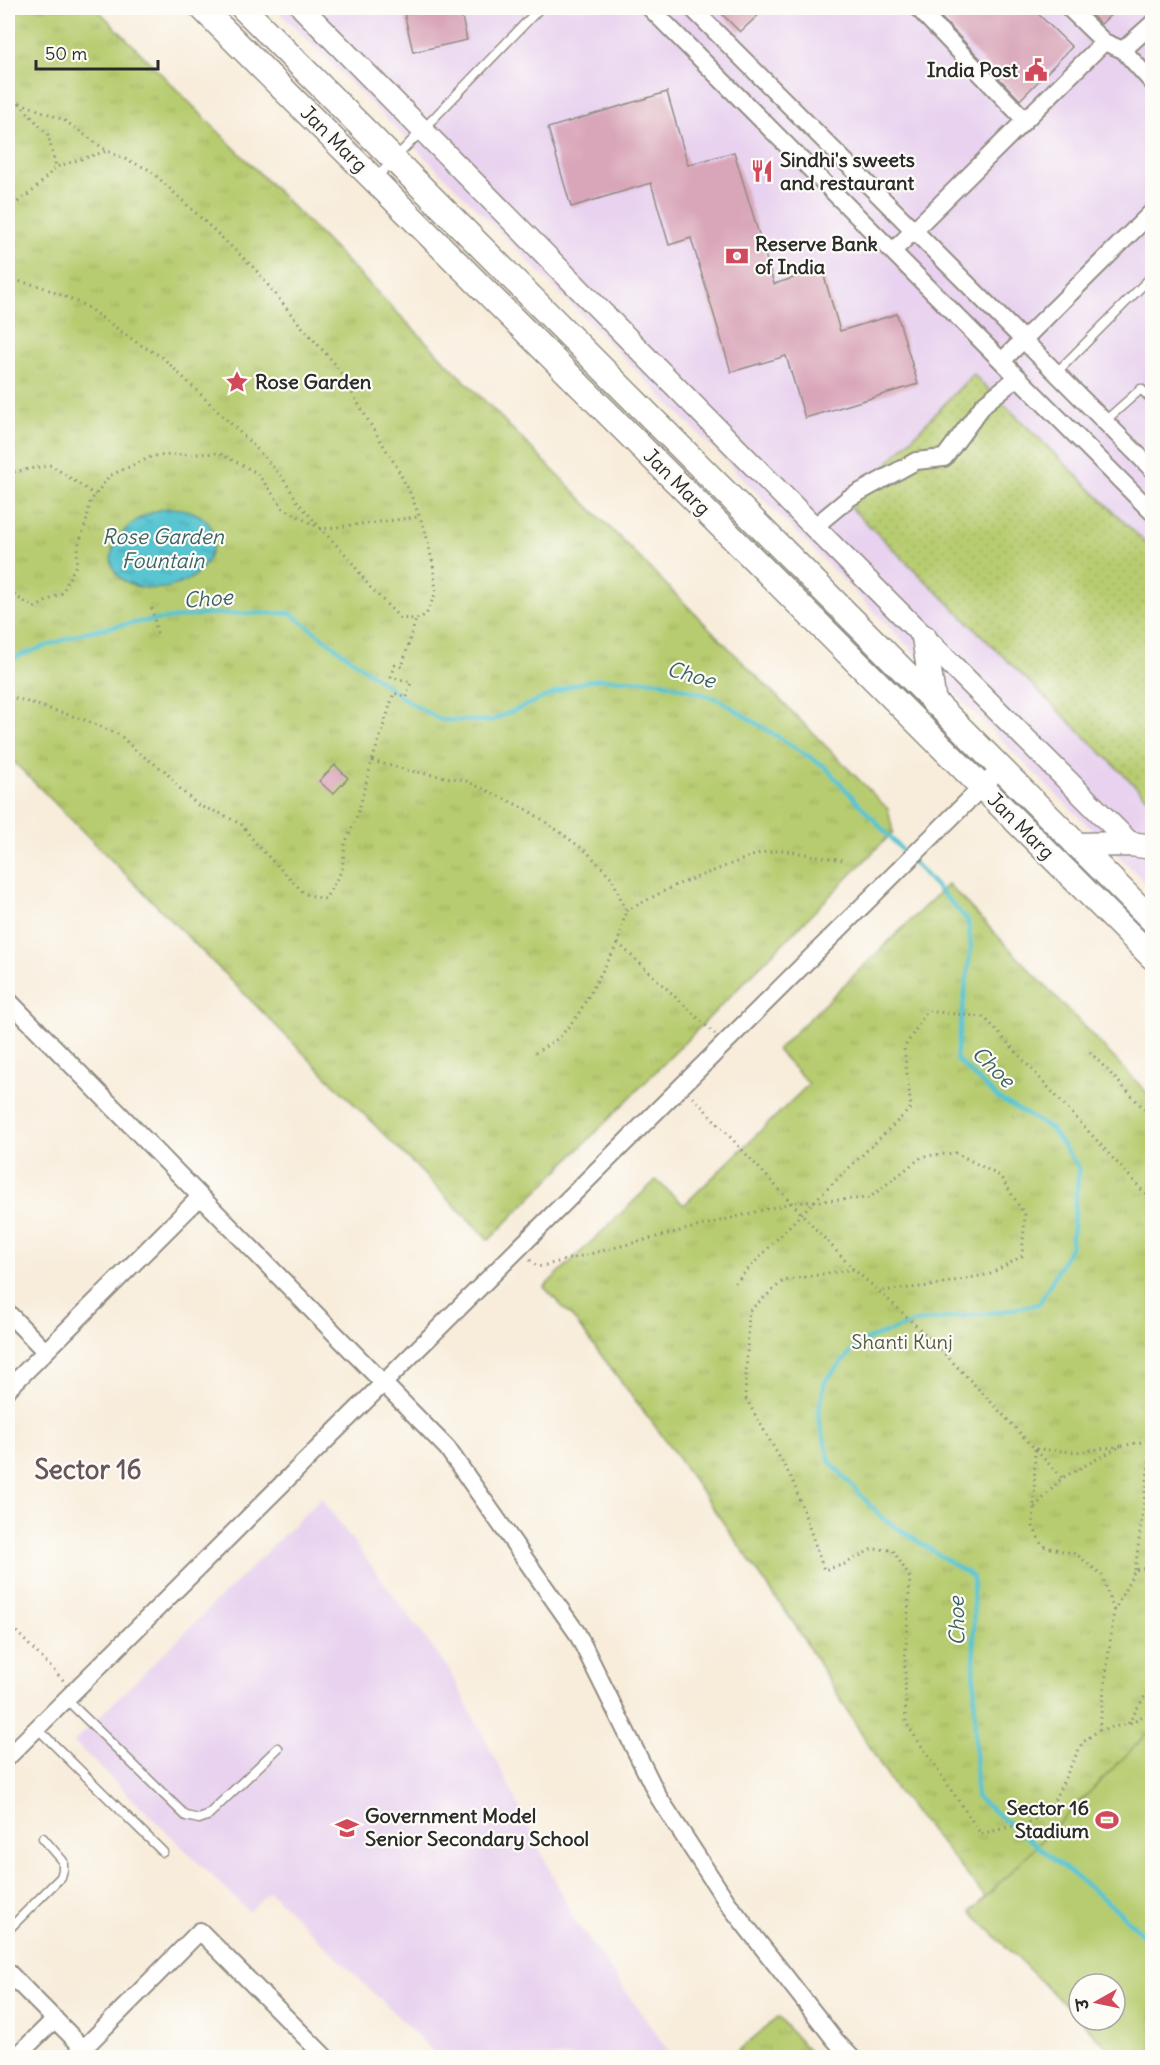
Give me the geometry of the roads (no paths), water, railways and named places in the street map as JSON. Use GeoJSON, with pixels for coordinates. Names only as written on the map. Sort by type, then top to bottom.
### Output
{"type":"FeatureCollection","features":[{"type":"Feature","properties":{"kind":"main road","name":"Jan Marg"},"geometry":{"type":"LineString","coordinates":[[202,8],[982,787],[1146,947]]}},
{"type":"Feature","properties":{"kind":"main road","name":"Jan Marg"},"geometry":{"type":"LineString","coordinates":[[243,8],[1000,769],[1151,917]]}},
{"type":"Feature","properties":{"kind":"main road"},"geometry":{"type":"LineString","coordinates":[[924,637],[934,702]]}},
{"type":"Feature","properties":{"kind":"main road"},"geometry":{"type":"LineString","coordinates":[[1076,845],[1142,846]]}},
{"type":"Feature","properties":{"kind":"street"},"geometry":{"type":"LineString","coordinates":[[302,8],[924,637],[1142,846]]}},
{"type":"Feature","properties":{"kind":"street"},"geometry":{"type":"LineString","coordinates":[[650,8],[1152,512]]}},
{"type":"Feature","properties":{"kind":"street"},"geometry":{"type":"LineString","coordinates":[[692,8],[1152,469]]}},
{"type":"Feature","properties":{"kind":"street"},"geometry":{"type":"LineString","coordinates":[[918,8],[1024,119]]}},
{"type":"Feature","properties":{"kind":"street"},"geometry":{"type":"LineString","coordinates":[[1069,8],[1104,42],[1123,50],[1152,82]]}},
{"type":"Feature","properties":{"kind":"street"},"geometry":{"type":"LineString","coordinates":[[1123,50],[1149,34]]}},
{"type":"Feature","properties":{"kind":"street"},"geometry":{"type":"LineString","coordinates":[[892,251],[1104,42]]}},
{"type":"Feature","properties":{"kind":"street"},"geometry":{"type":"LineString","coordinates":[[1002,361],[1152,212]]}},
{"type":"Feature","properties":{"kind":"street"},"geometry":{"type":"LineString","coordinates":[[814,527],[849,498],[916,461],[944,458],[984,404],[1018,377]]}},
{"type":"Feature","properties":{"kind":"street"},"geometry":{"type":"LineString","coordinates":[[8,1757],[1000,769]]}},
{"type":"Feature","properties":{"kind":"street"},"geometry":{"type":"LineString","coordinates":[[1146,947],[1151,917]]}},
{"type":"Feature","properties":{"kind":"street"},"geometry":{"type":"LineString","coordinates":[[8,1000],[447,1448],[577,1633],[659,1798],[727,1902],[852,2058]]}},
{"type":"Feature","properties":{"kind":"street"},"geometry":{"type":"LineString","coordinates":[[8,1389],[200,1197]]}},
{"type":"Feature","properties":{"kind":"street"},"geometry":{"type":"LineString","coordinates":[[8,1313],[45,1352]]}},
{"type":"Feature","properties":{"kind":"street"},"geometry":{"type":"LineString","coordinates":[[8,1972],[88,2053],[200,1931],[326,2058]]}},
{"type":"Feature","properties":{"kind":"street"},"geometry":{"type":"LineString","coordinates":[[15,2058],[55,2019]]}},
{"type":"Feature","properties":{"kind":"lane"},"geometry":{"type":"LineString","coordinates":[[374,179],[540,8]]}},
{"type":"Feature","properties":{"kind":"lane"},"geometry":{"type":"LineString","coordinates":[[1056,373],[1152,276]]}},
{"type":"Feature","properties":{"kind":"lane"},"geometry":{"type":"LineString","coordinates":[[1105,421],[1141,389],[1152,400]]}},
{"type":"Feature","properties":{"kind":"lane"},"geometry":{"type":"LineString","coordinates":[[70,1695],[186,1816],[199,1819],[207,1816],[278,1748]]}},
{"type":"Feature","properties":{"kind":"lane"},"geometry":{"type":"LineString","coordinates":[[37,1728],[163,1852]]}},
{"type":"Feature","properties":{"kind":"lane"},"geometry":{"type":"LineString","coordinates":[[8,1930],[61,1877],[63,1861],[43,1839]]}},
{"type":"Feature","properties":{"kind":"water","name":"Rose Garden Fountain"},"geometry":{"type":"Polygon","coordinates":[[[167,508],[198,515],[211,527],[213,545],[209,557],[197,573],[180,584],[161,588],[142,587],[126,582],[115,571],[111,557],[118,539],[139,519],[167,508]]]}},
{"type":"Feature","properties":{"kind":"waterway","name":"Choe"},"geometry":{"type":"LineString","coordinates":[[8,660],[85,632],[138,622],[209,614],[290,613],[407,701],[441,720],[490,721],[573,685],[598,679],[658,681],[718,699],[824,766],[968,921],[971,947],[956,1059],[998,1098],[1051,1129],[1079,1168],[1071,1246],[1039,1304],[998,1312],[916,1322],[860,1342],[825,1381],[818,1416],[830,1462],[882,1518],[973,1577],[976,1797],[1116,1909],[1152,1943]]}},
{"type":"Feature","properties":{"kind":"place","name":"India Post"},"geometry":{"type":"Point","coordinates":[1036,70]}},
{"type":"Feature","properties":{"kind":"place","name":"Sindhi's sweets and restaurant"},"geometry":{"type":"Point","coordinates":[762,171]}},
{"type":"Feature","properties":{"kind":"place","name":"Reserve Bank of India"},"geometry":{"type":"Point","coordinates":[737,256]}},
{"type":"Feature","properties":{"kind":"place","name":"Rose Garden"},"geometry":{"type":"Point","coordinates":[237,382]}},
{"type":"Feature","properties":{"kind":"place","name":"Sector 16 Stadium"},"geometry":{"type":"Point","coordinates":[1107,1820]}},
{"type":"Feature","properties":{"kind":"place","name":"Government Model Senior Secondary School"},"geometry":{"type":"Point","coordinates":[347,1828]}},
{"type":"Feature","properties":{"kind":"district","name":"Sector 16"},"geometry":{"type":"Point","coordinates":[88,1470]}},
{"type":"Feature","properties":{"kind":"park label","name":"Shanti Kunj"},"geometry":{"type":"Point","coordinates":[902,1342]}}]}
